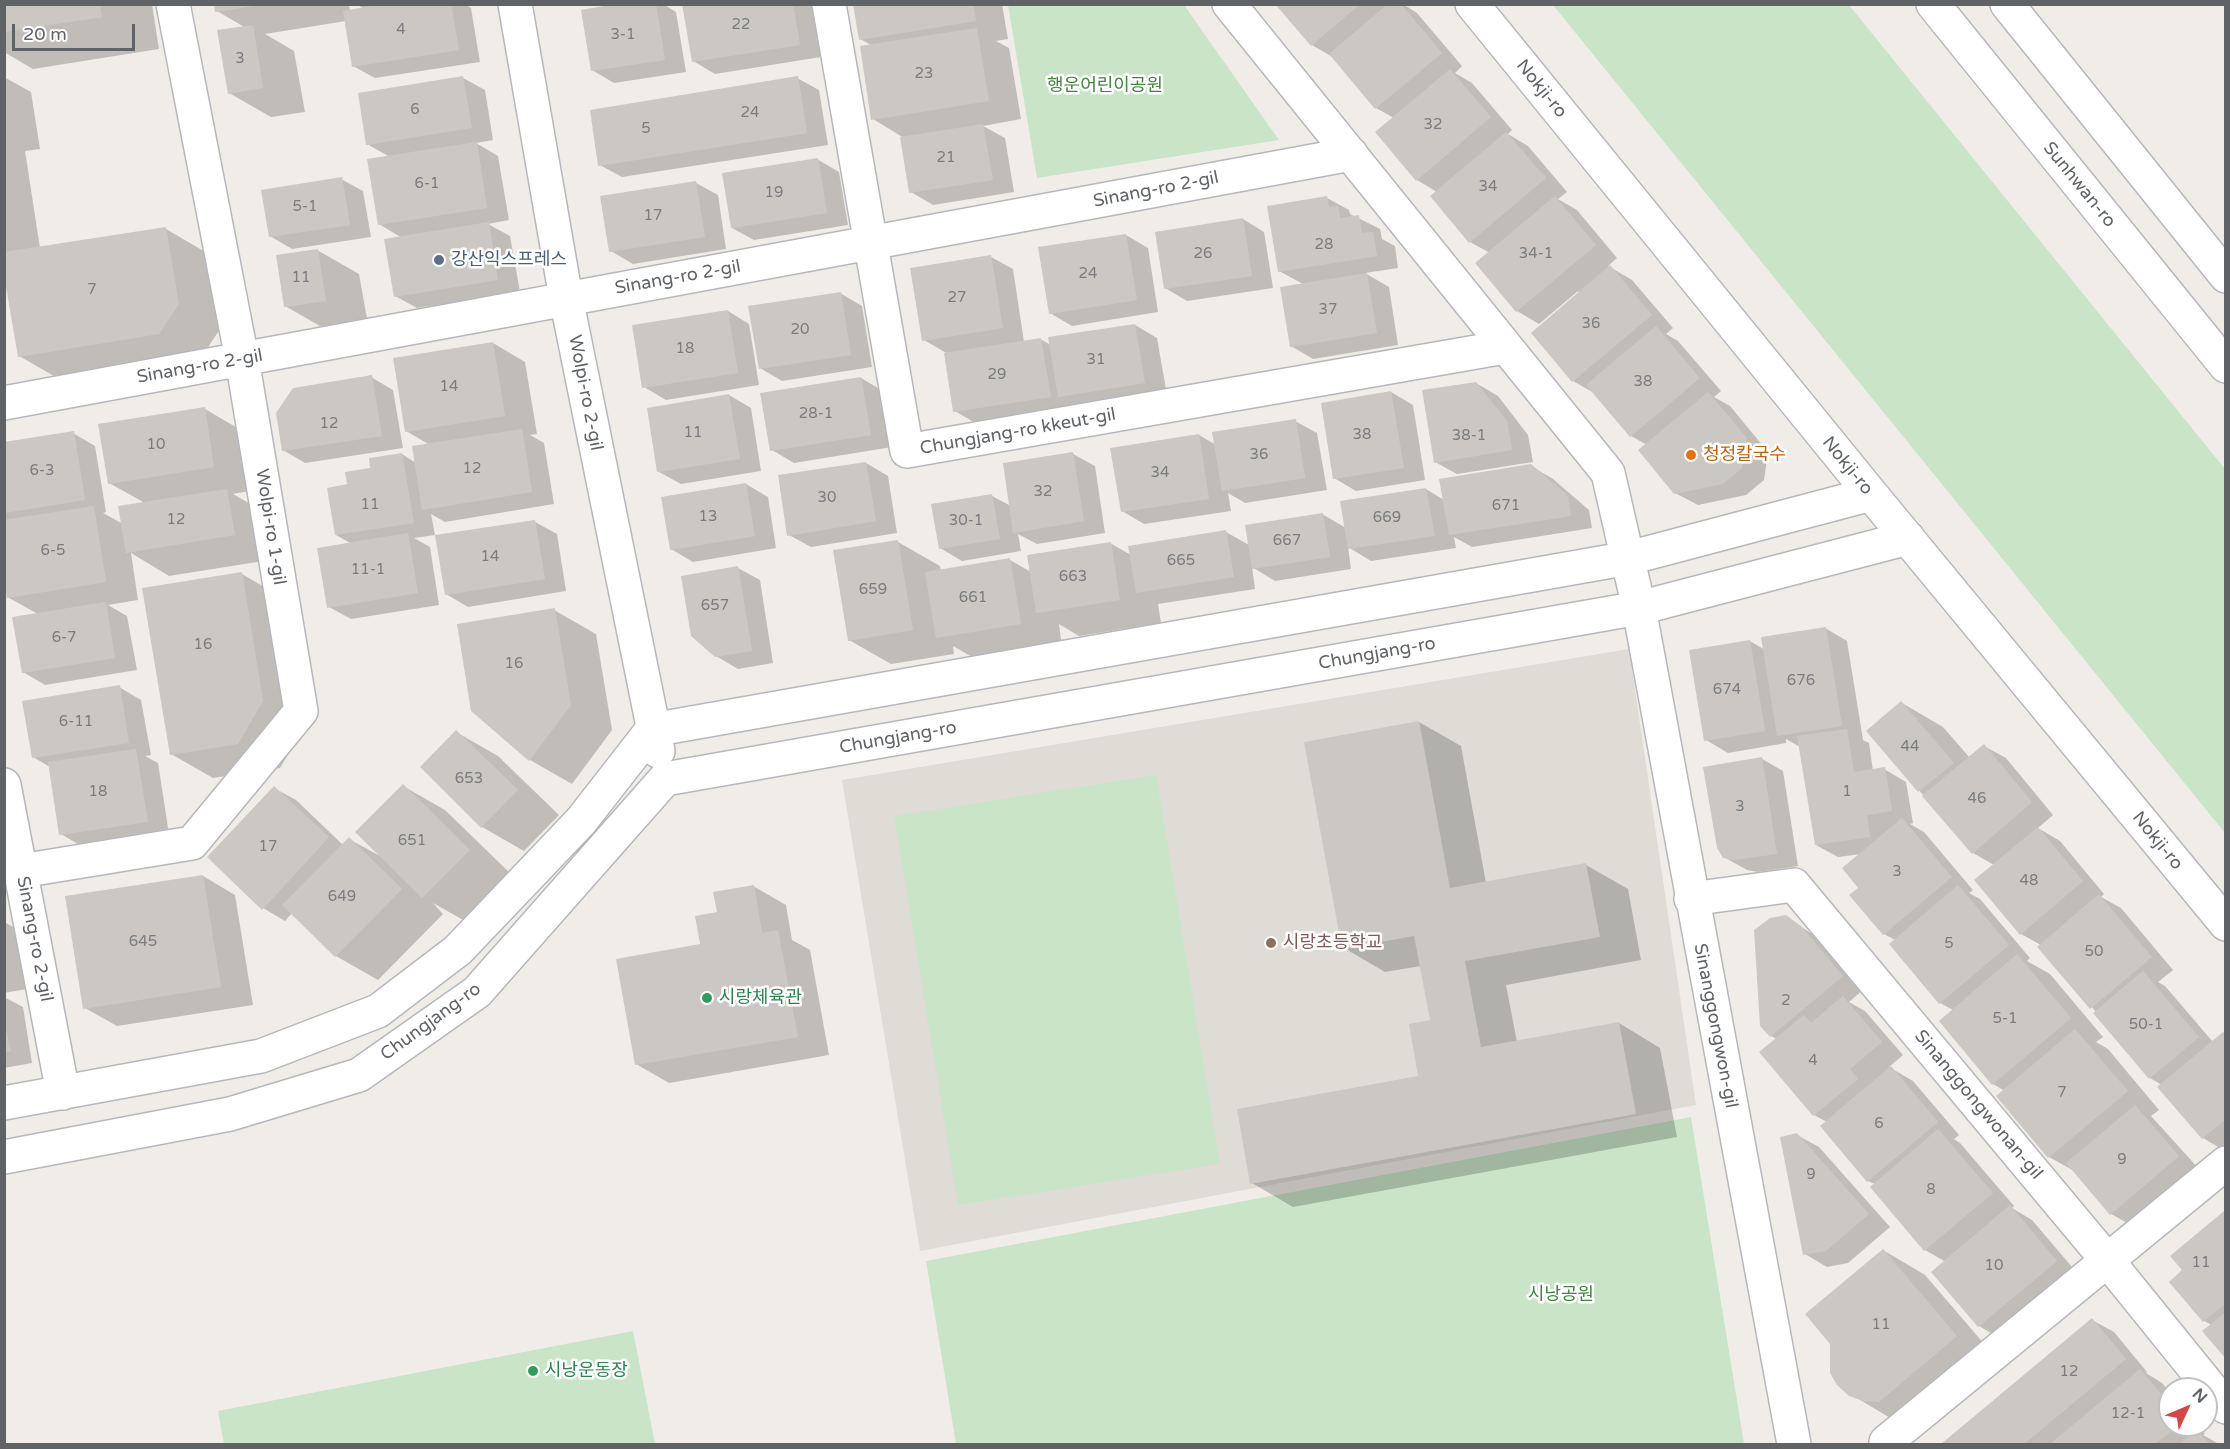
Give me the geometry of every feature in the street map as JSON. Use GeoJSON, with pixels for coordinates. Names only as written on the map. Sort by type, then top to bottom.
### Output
{"type":"FeatureCollection","features":[{"type":"Feature","properties":{"kind":"street","name":"Wolpi-ro 1-gil"},"geometry":{"type":"LineString","coordinates":[[21,872],[192,843],[301,711],[242,359],[173,4]]}},
{"type":"Feature","properties":{"kind":"street","name":"Wolpi-ro 2-gil"},"geometry":{"type":"LineString","coordinates":[[515,4],[566,298],[652,730],[665,778]]}},
{"type":"Feature","properties":{"kind":"street","name":"Chungjang-ro kkeut-gil"},"geometry":{"type":"LineString","coordinates":[[829,4],[908,452],[1505,347]]}},
{"type":"Feature","properties":{"kind":"street"},"geometry":{"type":"LineString","coordinates":[[1228,4],[1608,473],[1639,608]]}},
{"type":"Feature","properties":{"kind":"street","name":"Nokji-ro"},"geometry":{"type":"LineString","coordinates":[[1472,4],[1871,494],[2226,924]]}},
{"type":"Feature","properties":{"kind":"street","name":"Sunhwan-ro"},"geometry":{"type":"LineString","coordinates":[[1933,4],[2226,366]]}},
{"type":"Feature","properties":{"kind":"street"},"geometry":{"type":"LineString","coordinates":[[2007,4],[2226,276]]}},
{"type":"Feature","properties":{"kind":"street","name":"Sinang-ro 2-gil"},"geometry":{"type":"LineString","coordinates":[[4,402],[1351,154]]}},
{"type":"Feature","properties":{"kind":"street"},"geometry":{"type":"LineString","coordinates":[[4,1103],[261,1056],[378,1011],[458,950],[581,821],[652,730],[1629,558],[1871,494]]}},
{"type":"Feature","properties":{"kind":"street","name":"Chungjang-ro"},"geometry":{"type":"LineString","coordinates":[[4,1157],[230,1114],[359,1075],[477,992],[665,778],[1639,608],[1908,538]]}},
{"type":"Feature","properties":{"kind":"street","name":"Sinanggongwon-gil"},"geometry":{"type":"LineString","coordinates":[[1639,608],[1691,899],[1794,1444]]}},
{"type":"Feature","properties":{"kind":"street","name":"Sinang-ro 2-gil"},"geometry":{"type":"LineString","coordinates":[[4,785],[63,1094]]}},
{"type":"Feature","properties":{"kind":"street","name":"Sinanggongwonan-gil"},"geometry":{"type":"LineString","coordinates":[[1691,899],[1794,885],[2107,1260],[2226,1407]]}},
{"type":"Feature","properties":{"kind":"street"},"geometry":{"type":"LineString","coordinates":[[1884,1444],[2226,1163]]}},
{"type":"Feature","properties":{"kind":"shaded area","name":"시랑초등학교"},"geometry":{"type":"Polygon","coordinates":[[[1629,649],[1696,1105],[920,1251],[842,780],[1629,649]]]}},
{"type":"Feature","properties":{"kind":"green space","name":"행운어린이공원"},"geometry":{"type":"Polygon","coordinates":[[[1008,5],[1184,5],[1279,140],[1037,178],[1008,5]]]}},
{"type":"Feature","properties":{"kind":"green space"},"geometry":{"type":"Polygon","coordinates":[[[1553,5],[1849,5],[2225,469],[2225,833],[1553,5]]]}},
{"type":"Feature","properties":{"kind":"green space"},"geometry":{"type":"Polygon","coordinates":[[[1156,775],[1220,1164],[958,1205],[894,816],[1156,775]]]}},
{"type":"Feature","properties":{"kind":"green space","name":"시낭공원"},"geometry":{"type":"Polygon","coordinates":[[[1691,1117],[1744,1444],[956,1444],[926,1261],[1691,1117]]]}},
{"type":"Feature","properties":{"kind":"green space","name":"시낭운동장"},"geometry":{"type":"Polygon","coordinates":[[[633,1331],[655,1444],[224,1444],[218,1411],[633,1331]]]}},
{"type":"Feature","properties":{"kind":"building"},"geometry":{"type":"Polygon","coordinates":[[[4,4],[100,4],[102,17],[4,32],[4,4]]]}},
{"type":"Feature","properties":{"kind":"building"},"geometry":{"type":"Polygon","coordinates":[[[214,4],[253,4],[254,6],[215,12],[214,4]]]}},
{"type":"Feature","properties":{"kind":"building"},"geometry":{"type":"Polygon","coordinates":[[[383,4],[451,4],[459,50],[352,67],[343,11],[383,4]]]}},
{"type":"Feature","properties":{"kind":"building"},"geometry":{"type":"Polygon","coordinates":[[[615,4],[656,4],[665,60],[591,71],[581,10],[615,4]]]}},
{"type":"Feature","properties":{"kind":"building"},"geometry":{"type":"Polygon","coordinates":[[[682,4],[793,4],[800,45],[692,62],[682,4]]]}},
{"type":"Feature","properties":{"kind":"building"},"geometry":{"type":"Polygon","coordinates":[[[853,4],[973,4],[976,21],[859,40],[853,4]]]}},
{"type":"Feature","properties":{"kind":"building"},"geometry":{"type":"Polygon","coordinates":[[[1275,4],[1360,4],[1311,46],[1275,4]]]}},
{"type":"Feature","properties":{"kind":"building"},"geometry":{"type":"Polygon","coordinates":[[[1388,4],[1401,4],[1442,53],[1375,109],[1329,54],[1388,4]]]}},
{"type":"Feature","properties":{"kind":"building"},"geometry":{"type":"Polygon","coordinates":[[[253,25],[263,88],[228,94],[217,30],[253,25]]]}},
{"type":"Feature","properties":{"kind":"building"},"geometry":{"type":"Polygon","coordinates":[[[977,28],[989,101],[871,120],[860,46],[977,28]]]}},
{"type":"Feature","properties":{"kind":"building"},"geometry":{"type":"Polygon","coordinates":[[[1450,69],[1491,117],[1416,181],[1375,132],[1450,69]]]}},
{"type":"Feature","properties":{"kind":"building"},"geometry":{"type":"Polygon","coordinates":[[[463,76],[472,128],[366,145],[358,93],[463,76]]]}},
{"type":"Feature","properties":{"kind":"building"},"geometry":{"type":"Polygon","coordinates":[[[798,76],[807,133],[598,166],[590,110],[798,76]]]}},
{"type":"Feature","properties":{"kind":"building"},"geometry":{"type":"Polygon","coordinates":[[[983,124],[993,180],[909,193],[900,137],[983,124]]]}},
{"type":"Feature","properties":{"kind":"building"},"geometry":{"type":"Polygon","coordinates":[[[1506,132],[1546,178],[1469,243],[1430,196],[1506,132]]]}},
{"type":"Feature","properties":{"kind":"building"},"geometry":{"type":"Polygon","coordinates":[[[477,142],[487,208],[378,225],[367,159],[477,142]]]}},
{"type":"Feature","properties":{"kind":"building"},"geometry":{"type":"Polygon","coordinates":[[[818,158],[827,213],[731,228],[722,173],[818,158]]]}},
{"type":"Feature","properties":{"kind":"building"},"geometry":{"type":"Polygon","coordinates":[[[342,177],[350,225],[269,237],[261,190],[342,177]]]}},
{"type":"Feature","properties":{"kind":"building"},"geometry":{"type":"Polygon","coordinates":[[[696,181],[705,237],[609,252],[600,196],[696,181]]]}},
{"type":"Feature","properties":{"kind":"building"},"geometry":{"type":"Polygon","coordinates":[[[1327,196],[1329,207],[1338,206],[1340,218],[1359,215],[1362,233],[1373,232],[1377,256],[1278,272],[1267,206],[1327,196]]]}},
{"type":"Feature","properties":{"kind":"building"},"geometry":{"type":"Polygon","coordinates":[[[1555,196],[1596,245],[1516,312],[1475,263],[1555,196]]]}},
{"type":"Feature","properties":{"kind":"building"},"geometry":{"type":"Polygon","coordinates":[[[1243,218],[1252,276],[1164,289],[1155,232],[1243,218]]]}},
{"type":"Feature","properties":{"kind":"building"},"geometry":{"type":"Polygon","coordinates":[[[489,222],[498,280],[394,297],[384,239],[489,222]]]}},
{"type":"Feature","properties":{"kind":"building"},"geometry":{"type":"Polygon","coordinates":[[[166,227],[179,304],[159,334],[18,357],[4,275],[4,252],[166,227]]]}},
{"type":"Feature","properties":{"kind":"building"},"geometry":{"type":"Polygon","coordinates":[[[1126,234],[1137,300],[1049,314],[1038,247],[1126,234]]]}},
{"type":"Feature","properties":{"kind":"building"},"geometry":{"type":"Polygon","coordinates":[[[318,249],[326,301],[284,307],[276,255],[318,249]]]}},
{"type":"Feature","properties":{"kind":"building"},"geometry":{"type":"Polygon","coordinates":[[[991,255],[1003,328],[922,341],[910,268],[991,255]]]}},
{"type":"Feature","properties":{"kind":"building"},"geometry":{"type":"Polygon","coordinates":[[[1610,265],[1652,315],[1572,382],[1531,333],[1610,265]]]}},
{"type":"Feature","properties":{"kind":"building"},"geometry":{"type":"Polygon","coordinates":[[[1367,273],[1377,333],[1290,347],[1280,287],[1367,273]]]}},
{"type":"Feature","properties":{"kind":"building"},"geometry":{"type":"Polygon","coordinates":[[[841,292],[851,355],[759,369],[748,306],[841,292]]]}},
{"type":"Feature","properties":{"kind":"building"},"geometry":{"type":"Polygon","coordinates":[[[728,310],[738,373],[642,388],[632,325],[728,310]]]}},
{"type":"Feature","properties":{"kind":"building"},"geometry":{"type":"Polygon","coordinates":[[[1135,324],[1145,383],[1058,397],[1048,337],[1135,324]]]}},
{"type":"Feature","properties":{"kind":"building"},"geometry":{"type":"Polygon","coordinates":[[[1656,326],[1700,378],[1630,437],[1586,385],[1656,326]]]}},
{"type":"Feature","properties":{"kind":"building"},"geometry":{"type":"Polygon","coordinates":[[[1041,338],[1051,397],[953,412],[944,353],[1041,338]]]}},
{"type":"Feature","properties":{"kind":"building"},"geometry":{"type":"Polygon","coordinates":[[[493,342],[505,416],[405,432],[393,358],[493,342]]]}},
{"type":"Feature","properties":{"kind":"building"},"geometry":{"type":"Polygon","coordinates":[[[372,375],[382,436],[282,451],[276,413],[293,388],[372,375]]]}},
{"type":"Feature","properties":{"kind":"building"},"geometry":{"type":"Polygon","coordinates":[[[861,377],[871,435],[770,451],[760,393],[861,377]]]}},
{"type":"Feature","properties":{"kind":"building"},"geometry":{"type":"Polygon","coordinates":[[[1476,382],[1507,421],[1512,450],[1434,463],[1422,390],[1476,382]]]}},
{"type":"Feature","properties":{"kind":"building"},"geometry":{"type":"Polygon","coordinates":[[[1391,391],[1404,468],[1333,479],[1321,403],[1391,391]]]}},
{"type":"Feature","properties":{"kind":"building"},"geometry":{"type":"Polygon","coordinates":[[[1708,392],[1747,438],[1742,468],[1723,484],[1674,494],[1638,450],[1708,392]]]}},
{"type":"Feature","properties":{"kind":"building"},"geometry":{"type":"Polygon","coordinates":[[[729,394],[740,459],[657,472],[647,408],[729,394]]]}},
{"type":"Feature","properties":{"kind":"building"},"geometry":{"type":"Polygon","coordinates":[[[205,407],[214,467],[108,484],[98,424],[205,407]]]}},
{"type":"Feature","properties":{"kind":"building"},"geometry":{"type":"Polygon","coordinates":[[[1296,419],[1305,478],[1222,491],[1212,432],[1296,419]]]}},
{"type":"Feature","properties":{"kind":"building"},"geometry":{"type":"Polygon","coordinates":[[[522,429],[532,492],[422,510],[412,446],[522,429]]]}},
{"type":"Feature","properties":{"kind":"building"},"geometry":{"type":"Polygon","coordinates":[[[74,431],[85,500],[4,513],[4,442],[74,431]]]}},
{"type":"Feature","properties":{"kind":"building"},"geometry":{"type":"Polygon","coordinates":[[[1199,434],[1209,499],[1121,512],[1110,448],[1199,434]]]}},
{"type":"Feature","properties":{"kind":"building"},"geometry":{"type":"Polygon","coordinates":[[[1073,452],[1084,521],[1013,533],[1003,463],[1073,452]]]}},
{"type":"Feature","properties":{"kind":"building"},"geometry":{"type":"Polygon","coordinates":[[[402,453],[414,523],[335,535],[327,488],[347,484],[345,472],[370,468],[369,458],[402,453]]]}},
{"type":"Feature","properties":{"kind":"building"},"geometry":{"type":"Polygon","coordinates":[[[866,462],[876,521],[787,536],[778,475],[866,462]]]}},
{"type":"Feature","properties":{"kind":"building"},"geometry":{"type":"Polygon","coordinates":[[[1531,464],[1568,496],[1571,516],[1449,535],[1439,479],[1531,464]]]}},
{"type":"Feature","properties":{"kind":"building"},"geometry":{"type":"Polygon","coordinates":[[[746,483],[755,536],[670,550],[661,497],[746,483]]]}},
{"type":"Feature","properties":{"kind":"building"},"geometry":{"type":"Polygon","coordinates":[[[1426,488],[1435,536],[1348,549],[1340,501],[1426,488]]]}},
{"type":"Feature","properties":{"kind":"building"},"geometry":{"type":"Polygon","coordinates":[[[227,489],[235,535],[126,553],[118,506],[227,489]]]}},
{"type":"Feature","properties":{"kind":"building"},"geometry":{"type":"Polygon","coordinates":[[[992,494],[1000,539],[939,549],[931,504],[992,494]]]}},
{"type":"Feature","properties":{"kind":"building"},"geometry":{"type":"Polygon","coordinates":[[[94,506],[106,582],[7,598],[4,582],[4,520],[94,506]]]}},
{"type":"Feature","properties":{"kind":"building"},"geometry":{"type":"Polygon","coordinates":[[[1323,513],[1330,557],[1252,569],[1245,525],[1323,513]]]}},
{"type":"Feature","properties":{"kind":"building"},"geometry":{"type":"Polygon","coordinates":[[[535,520],[545,579],[445,595],[435,535],[535,520]]]}},
{"type":"Feature","properties":{"kind":"building"},"geometry":{"type":"Polygon","coordinates":[[[1226,530],[1234,577],[1136,593],[1128,546],[1226,530]]]}},
{"type":"Feature","properties":{"kind":"building"},"geometry":{"type":"Polygon","coordinates":[[[408,533],[418,593],[327,608],[317,548],[408,533]]]}},
{"type":"Feature","properties":{"kind":"building"},"geometry":{"type":"Polygon","coordinates":[[[898,540],[913,630],[848,641],[833,550],[898,540]]]}},
{"type":"Feature","properties":{"kind":"building"},"geometry":{"type":"Polygon","coordinates":[[[1111,542],[1120,600],[1036,613],[1027,555],[1111,542]]]}},
{"type":"Feature","properties":{"kind":"building"},"geometry":{"type":"Polygon","coordinates":[[[1010,558],[1021,624],[936,638],[925,572],[1010,558]]]}},
{"type":"Feature","properties":{"kind":"building"},"geometry":{"type":"Polygon","coordinates":[[[738,566],[752,651],[715,657],[691,636],[681,576],[738,566]]]}},
{"type":"Feature","properties":{"kind":"building"},"geometry":{"type":"Polygon","coordinates":[[[242,572],[263,701],[238,744],[170,755],[142,588],[242,572]]]}},
{"type":"Feature","properties":{"kind":"building"},"geometry":{"type":"Polygon","coordinates":[[[106,602],[115,658],[22,673],[12,617],[106,602]]]}},
{"type":"Feature","properties":{"kind":"building"},"geometry":{"type":"Polygon","coordinates":[[[555,608],[571,705],[529,761],[471,711],[457,624],[555,608]]]}},
{"type":"Feature","properties":{"kind":"building"},"geometry":{"type":"Polygon","coordinates":[[[1826,627],[1842,726],[1777,736],[1761,637],[1826,627]]]}},
{"type":"Feature","properties":{"kind":"building"},"geometry":{"type":"Polygon","coordinates":[[[1750,640],[1765,731],[1704,741],[1689,650],[1750,640]]]}},
{"type":"Feature","properties":{"kind":"building"},"geometry":{"type":"Polygon","coordinates":[[[120,685],[129,743],[32,758],[22,701],[120,685]]]}},
{"type":"Feature","properties":{"kind":"building"},"geometry":{"type":"Polygon","coordinates":[[[1901,701],[1954,763],[1918,792],[1866,731],[1901,701]]]}},
{"type":"Feature","properties":{"kind":"building"},"geometry":{"type":"Polygon","coordinates":[[[1419,721],[1450,888],[1586,863],[1600,937],[1465,961],[1481,1047],[1619,1022],[1636,1114],[1250,1184],[1237,1109],[1418,1076],[1409,1024],[1430,1020],[1414,936],[1342,949],[1304,742],[1419,721]]]}},
{"type":"Feature","properties":{"kind":"building"},"geometry":{"type":"Polygon","coordinates":[[[1847,729],[1854,772],[1885,767],[1892,811],[1867,815],[1870,837],[1815,845],[1797,736],[1847,729]]]}},
{"type":"Feature","properties":{"kind":"building"},"geometry":{"type":"Polygon","coordinates":[[[456,730],[518,790],[481,828],[420,767],[456,730]]]}},
{"type":"Feature","properties":{"kind":"building"},"geometry":{"type":"Polygon","coordinates":[[[1984,744],[2032,802],[1972,854],[1922,796],[1984,744]]]}},
{"type":"Feature","properties":{"kind":"building"},"geometry":{"type":"Polygon","coordinates":[[[136,749],[148,822],[59,835],[48,762],[136,749]]]}},
{"type":"Feature","properties":{"kind":"building"},"geometry":{"type":"Polygon","coordinates":[[[1762,757],[1777,854],[1735,860],[1723,858],[1717,848],[1703,767],[1762,757]]]}},
{"type":"Feature","properties":{"kind":"building"},"geometry":{"type":"Polygon","coordinates":[[[403,784],[470,850],[422,898],[355,832],[403,784]]]}},
{"type":"Feature","properties":{"kind":"building"},"geometry":{"type":"Polygon","coordinates":[[[274,786],[329,837],[262,910],[207,857],[274,786]]]}},
{"type":"Feature","properties":{"kind":"building"},"geometry":{"type":"Polygon","coordinates":[[[1902,818],[1952,877],[1883,935],[1849,895],[1858,888],[1842,868],[1902,818]]]}},
{"type":"Feature","properties":{"kind":"building"},"geometry":{"type":"Polygon","coordinates":[[[2038,827],[2083,881],[2020,935],[1974,880],[2038,827]]]}},
{"type":"Feature","properties":{"kind":"building"},"geometry":{"type":"Polygon","coordinates":[[[349,837],[402,889],[335,957],[282,905],[349,837]]]}},
{"type":"Feature","properties":{"kind":"building"},"geometry":{"type":"Polygon","coordinates":[[[203,875],[221,987],[83,1009],[65,896],[203,875]]]}},
{"type":"Feature","properties":{"kind":"building","name":"시랑체육관"},"geometry":{"type":"Polygon","coordinates":[[[754,885],[762,933],[778,930],[798,1037],[635,1065],[616,959],[700,944],[695,916],[717,912],[713,892],[754,885]]]}},
{"type":"Feature","properties":{"kind":"building"},"geometry":{"type":"Polygon","coordinates":[[[1958,885],[2009,945],[1939,1004],[1889,944],[1958,885]]]}},
{"type":"Feature","properties":{"kind":"building"},"geometry":{"type":"Polygon","coordinates":[[[2099,894],[2152,957],[2090,1009],[2037,947],[2099,894]]]}},
{"type":"Feature","properties":{"kind":"building"},"geometry":{"type":"Polygon","coordinates":[[[1786,915],[1801,926],[1843,976],[1770,1037],[1760,1026],[1754,930],[1770,918],[1786,915]]]}},
{"type":"Feature","properties":{"kind":"building"},"geometry":{"type":"Polygon","coordinates":[[[2017,954],[2071,1018],[1992,1085],[1939,1021],[2017,954]]]}},
{"type":"Feature","properties":{"kind":"building"},"geometry":{"type":"Polygon","coordinates":[[[2143,971],[2199,1037],[2149,1079],[2093,1013],[2143,971]]]}},
{"type":"Feature","properties":{"kind":"building"},"geometry":{"type":"Polygon","coordinates":[[[1843,996],[1882,1042],[1850,1069],[1858,1079],[1813,1116],[1759,1052],[1804,1015],[1811,1023],[1843,996]]]}},
{"type":"Feature","properties":{"kind":"building"},"geometry":{"type":"Polygon","coordinates":[[[4,1021],[11,1051],[4,1052],[4,1021]]]}},
{"type":"Feature","properties":{"kind":"building"},"geometry":{"type":"Polygon","coordinates":[[[2075,1029],[2128,1091],[2048,1158],[1996,1096],[2075,1029]]]}},
{"type":"Feature","properties":{"kind":"building"},"geometry":{"type":"Polygon","coordinates":[[[2223,1032],[2226,1035],[2226,1119],[2202,1139],[2157,1087],[2223,1032]]]}},
{"type":"Feature","properties":{"kind":"building"},"geometry":{"type":"Polygon","coordinates":[[[1891,1066],[1938,1122],[1867,1182],[1820,1126],[1891,1066]]]}},
{"type":"Feature","properties":{"kind":"building"},"geometry":{"type":"Polygon","coordinates":[[[2135,1105],[2179,1156],[2110,1215],[2066,1163],[2135,1105]]]}},
{"type":"Feature","properties":{"kind":"building"},"geometry":{"type":"Polygon","coordinates":[[[1938,1129],[1993,1193],[1924,1251],[1870,1187],[1938,1129]]]}},
{"type":"Feature","properties":{"kind":"building"},"geometry":{"type":"Polygon","coordinates":[[[1797,1133],[1869,1214],[1826,1251],[1803,1255],[1780,1137],[1797,1133]]]}},
{"type":"Feature","properties":{"kind":"building"},"geometry":{"type":"Polygon","coordinates":[[[2010,1205],[2057,1261],[1978,1327],[1931,1272],[2010,1205]]]}},
{"type":"Feature","properties":{"kind":"building"},"geometry":{"type":"Polygon","coordinates":[[[2224,1211],[2226,1303],[2203,1322],[2169,1282],[2182,1270],[2170,1256],[2224,1211]]]}},
{"type":"Feature","properties":{"kind":"building"},"geometry":{"type":"Polygon","coordinates":[[[1883,1249],[1957,1336],[1879,1402],[1863,1401],[1849,1396],[1837,1385],[1830,1373],[1830,1344],[1805,1314],[1883,1249]]]}},
{"type":"Feature","properties":{"kind":"building"},"geometry":{"type":"Polygon","coordinates":[[[2226,1312],[2226,1359],[2202,1331],[2226,1312]]]}},
{"type":"Feature","properties":{"kind":"building"},"geometry":{"type":"Polygon","coordinates":[[[2092,1318],[2126,1359],[2024,1444],[1941,1444],[2092,1318]]]}},
{"type":"Feature","properties":{"kind":"building"},"geometry":{"type":"Polygon","coordinates":[[[2140,1369],[2158,1390],[2158,1437],[2164,1437],[2155,1444],[2050,1444],[2140,1369]]]}},
{"type":"Feature","properties":{"kind":"building"},"geometry":{"type":"Polygon","coordinates":[[[2188,1437],[2203,1437],[2209,1444],[2180,1444],[2188,1437]]]}},
{"type":"Feature","properties":{"kind":"place","name":"강산익스프레스"},"geometry":{"type":"Point","coordinates":[439,260]}},
{"type":"Feature","properties":{"kind":"place","name":"청정칼국수"},"geometry":{"type":"Point","coordinates":[1691,455]}},
{"type":"Feature","properties":{"kind":"place","name":"시랑초등학교"},"geometry":{"type":"Point","coordinates":[1271,943]}},
{"type":"Feature","properties":{"kind":"place","name":"시랑체육관"},"geometry":{"type":"Point","coordinates":[707,998]}},
{"type":"Feature","properties":{"kind":"place","name":"시낭운동장"},"geometry":{"type":"Point","coordinates":[533,1371]}}]}
